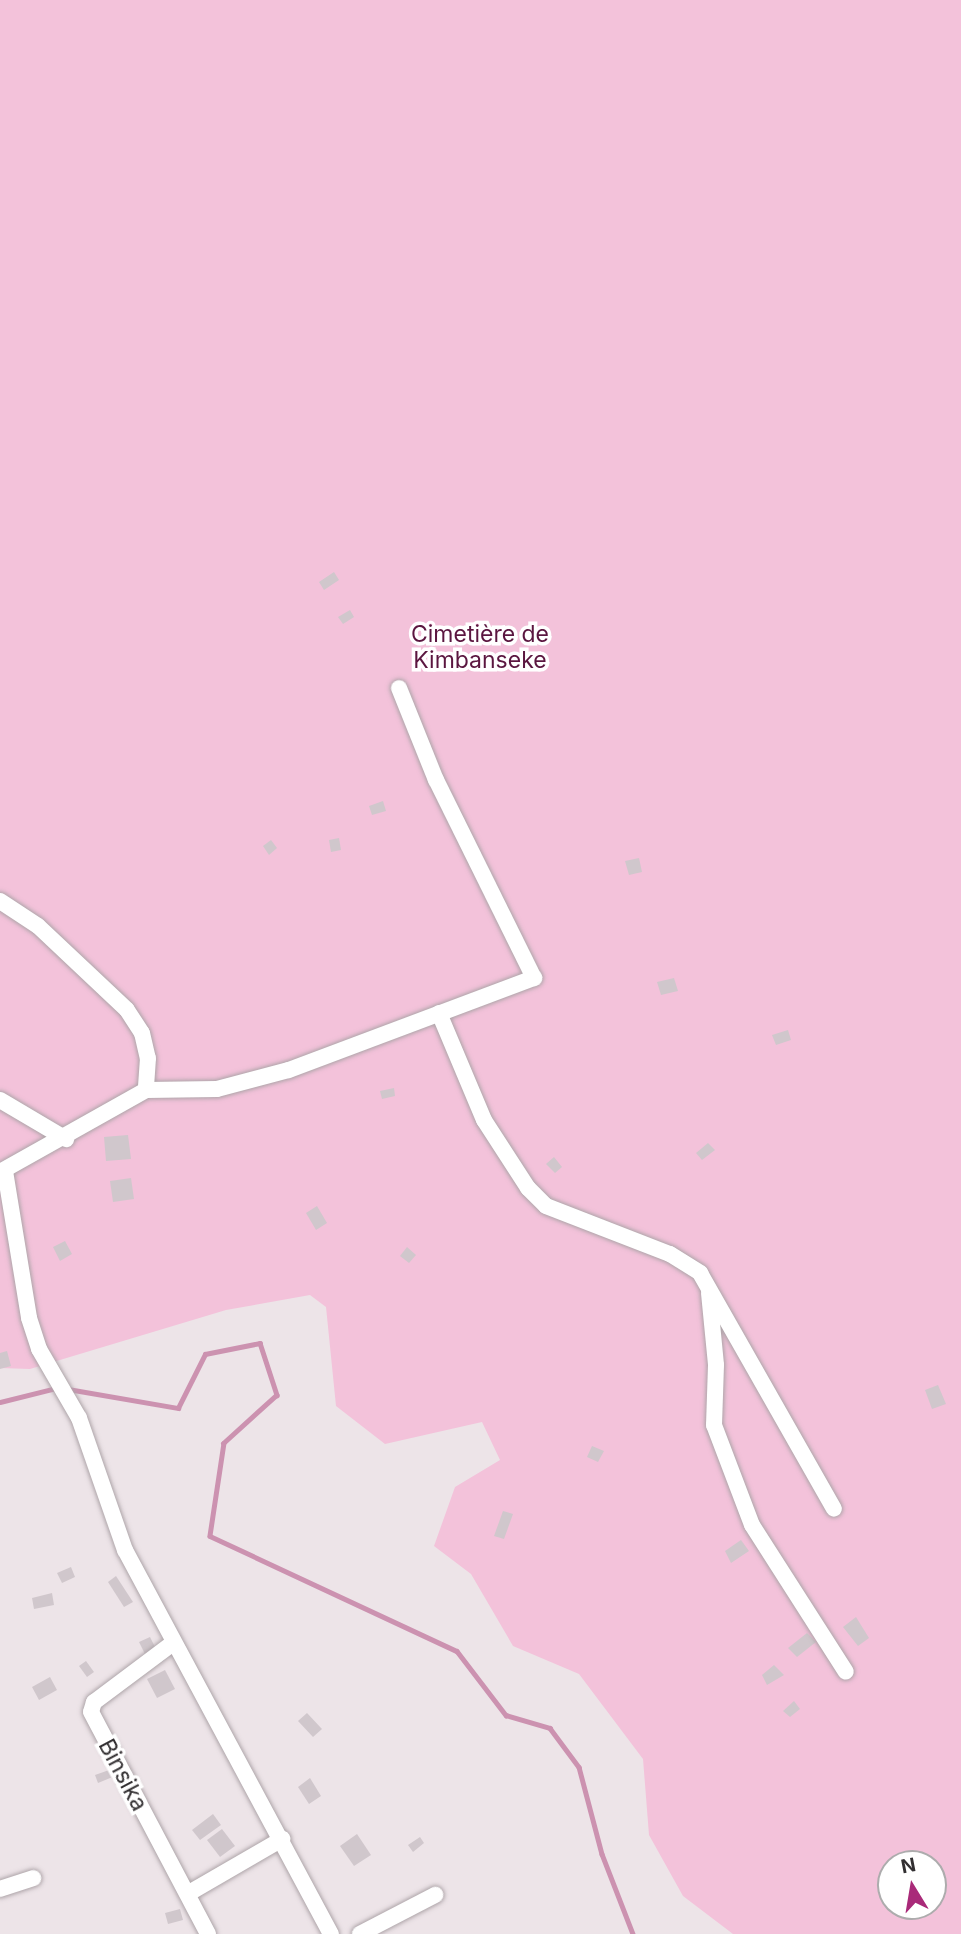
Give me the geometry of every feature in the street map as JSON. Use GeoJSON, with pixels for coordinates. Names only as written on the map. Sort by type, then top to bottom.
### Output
{"type":"FeatureCollection","features":[{"type":"Feature","properties":{"kind":"street"},"geometry":{"type":"LineString","coordinates":[[331,1934],[125,1550],[79,1418],[39,1349],[17,1268],[3,1172],[66,1139],[146,1090],[217,1089],[367,1043],[534,978],[436,779],[399,688]]}},
{"type":"Feature","properties":{"kind":"street"},"geometry":{"type":"LineString","coordinates":[[0,901],[38,926],[127,1010],[142,1033],[148,1058],[146,1090]]}},
{"type":"Feature","properties":{"kind":"street"},"geometry":{"type":"LineString","coordinates":[[439,1013],[484,1120],[528,1188],[546,1206],[689,1263],[709,1290],[834,1509]]}},
{"type":"Feature","properties":{"kind":"street"},"geometry":{"type":"LineString","coordinates":[[0,1100],[66,1139]]}},
{"type":"Feature","properties":{"kind":"street"},"geometry":{"type":"LineString","coordinates":[[709,1290],[716,1353],[714,1425],[752,1525],[846,1672]]}},
{"type":"Feature","properties":{"kind":"street","name":"Binsika"},"geometry":{"type":"LineString","coordinates":[[173,1643],[94,1702],[91,1712],[189,1893],[208,1934]]}},
{"type":"Feature","properties":{"kind":"street"},"geometry":{"type":"LineString","coordinates":[[189,1893],[282,1839]]}},
{"type":"Feature","properties":{"kind":"street"},"geometry":{"type":"LineString","coordinates":[[0,1889],[33,1878]]}},
{"type":"Feature","properties":{"kind":"street"},"geometry":{"type":"LineString","coordinates":[[360,1934],[435,1895]]}},
{"type":"Feature","properties":{"kind":"green space","name":"Cimetière de Kimbanseke"},"geometry":{"type":"Polygon","coordinates":[[[0,0],[961,0],[961,1934],[733,1934],[683,1896],[649,1835],[643,1759],[579,1674],[513,1646],[471,1574],[434,1546],[455,1487],[500,1460],[482,1422],[385,1444],[336,1406],[326,1307],[310,1295],[226,1310],[30,1369],[0,1368],[0,0]]]}},
{"type":"Feature","properties":{"kind":"building"},"geometry":{"type":"Polygon","coordinates":[[[334,572],[339,580],[324,590],[319,582],[334,572]]]}},
{"type":"Feature","properties":{"kind":"building"},"geometry":{"type":"Polygon","coordinates":[[[350,610],[354,617],[343,624],[338,617],[350,610]]]}},
{"type":"Feature","properties":{"kind":"building"},"geometry":{"type":"Polygon","coordinates":[[[383,801],[386,811],[372,815],[369,806],[383,801]]]}},
{"type":"Feature","properties":{"kind":"building"},"geometry":{"type":"Polygon","coordinates":[[[339,838],[341,850],[331,852],[329,840],[339,838]]]}},
{"type":"Feature","properties":{"kind":"building"},"geometry":{"type":"Polygon","coordinates":[[[271,840],[277,848],[269,855],[263,846],[271,840]]]}},
{"type":"Feature","properties":{"kind":"building"},"geometry":{"type":"Polygon","coordinates":[[[639,858],[642,872],[629,875],[625,861],[639,858]]]}},
{"type":"Feature","properties":{"kind":"building"},"geometry":{"type":"Polygon","coordinates":[[[674,978],[678,991],[661,995],[657,982],[674,978]]]}},
{"type":"Feature","properties":{"kind":"building"},"geometry":{"type":"Polygon","coordinates":[[[788,1030],[791,1040],[776,1045],[772,1035],[788,1030]]]}},
{"type":"Feature","properties":{"kind":"building"},"geometry":{"type":"Polygon","coordinates":[[[394,1088],[395,1096],[382,1099],[380,1091],[394,1088]]]}},
{"type":"Feature","properties":{"kind":"building"},"geometry":{"type":"Polygon","coordinates":[[[128,1135],[131,1159],[106,1161],[104,1137],[128,1135]]]}},
{"type":"Feature","properties":{"kind":"building"},"geometry":{"type":"Polygon","coordinates":[[[708,1143],[715,1150],[702,1160],[696,1153],[708,1143]]]}},
{"type":"Feature","properties":{"kind":"building"},"geometry":{"type":"Polygon","coordinates":[[[554,1157],[562,1167],[555,1173],[546,1164],[554,1157]]]}},
{"type":"Feature","properties":{"kind":"building"},"geometry":{"type":"Polygon","coordinates":[[[131,1178],[134,1199],[113,1202],[110,1181],[131,1178]]]}},
{"type":"Feature","properties":{"kind":"building"},"geometry":{"type":"Polygon","coordinates":[[[317,1206],[327,1223],[316,1230],[306,1213],[317,1206]]]}},
{"type":"Feature","properties":{"kind":"building"},"geometry":{"type":"Polygon","coordinates":[[[65,1241],[72,1254],[60,1261],[53,1247],[65,1241]]]}},
{"type":"Feature","properties":{"kind":"building"},"geometry":{"type":"Polygon","coordinates":[[[407,1247],[416,1255],[409,1263],[400,1256],[407,1247]]]}},
{"type":"Feature","properties":{"kind":"building"},"geometry":{"type":"Polygon","coordinates":[[[7,1351],[11,1366],[0,1369],[0,1353],[7,1351]]]}},
{"type":"Feature","properties":{"kind":"building"},"geometry":{"type":"Polygon","coordinates":[[[938,1385],[946,1404],[932,1409],[925,1390],[938,1385]]]}},
{"type":"Feature","properties":{"kind":"building"},"geometry":{"type":"Polygon","coordinates":[[[592,1446],[604,1451],[598,1462],[587,1457],[592,1446]]]}},
{"type":"Feature","properties":{"kind":"building"},"geometry":{"type":"Polygon","coordinates":[[[503,1511],[513,1514],[504,1539],[494,1536],[503,1511]]]}},
{"type":"Feature","properties":{"kind":"building"},"geometry":{"type":"Polygon","coordinates":[[[741,1540],[749,1551],[731,1563],[725,1551],[741,1540]]]}},
{"type":"Feature","properties":{"kind":"building"},"geometry":{"type":"Polygon","coordinates":[[[71,1567],[75,1577],[62,1583],[57,1573],[71,1567]]]}},
{"type":"Feature","properties":{"kind":"building"},"geometry":{"type":"Polygon","coordinates":[[[116,1576],[133,1602],[124,1607],[108,1582],[116,1576]]]}},
{"type":"Feature","properties":{"kind":"building"},"geometry":{"type":"Polygon","coordinates":[[[52,1593],[54,1605],[34,1609],[32,1598],[52,1593]]]}},
{"type":"Feature","properties":{"kind":"building"},"geometry":{"type":"Polygon","coordinates":[[[856,1617],[869,1638],[858,1646],[843,1627],[856,1617]]]}},
{"type":"Feature","properties":{"kind":"building"},"geometry":{"type":"Polygon","coordinates":[[[807,1633],[816,1642],[797,1657],[788,1648],[807,1633]]]}},
{"type":"Feature","properties":{"kind":"building"},"geometry":{"type":"Polygon","coordinates":[[[150,1637],[156,1649],[145,1654],[139,1642],[150,1637]]]}},
{"type":"Feature","properties":{"kind":"building"},"geometry":{"type":"Polygon","coordinates":[[[86,1661],[94,1672],[87,1677],[79,1666],[86,1661]]]}},
{"type":"Feature","properties":{"kind":"building"},"geometry":{"type":"Polygon","coordinates":[[[774,1665],[784,1675],[767,1685],[762,1675],[774,1665]]]}},
{"type":"Feature","properties":{"kind":"building"},"geometry":{"type":"Polygon","coordinates":[[[165,1670],[175,1689],[157,1698],[147,1679],[165,1670]]]}},
{"type":"Feature","properties":{"kind":"building"},"geometry":{"type":"Polygon","coordinates":[[[50,1677],[57,1690],[39,1700],[32,1687],[50,1677]]]}},
{"type":"Feature","properties":{"kind":"building"},"geometry":{"type":"Polygon","coordinates":[[[794,1701],[800,1709],[790,1717],[783,1711],[794,1701]]]}},
{"type":"Feature","properties":{"kind":"building"},"geometry":{"type":"Polygon","coordinates":[[[307,1713],[322,1729],[313,1737],[298,1721],[307,1713]]]}},
{"type":"Feature","properties":{"kind":"building"},"geometry":{"type":"Polygon","coordinates":[[[112,1769],[115,1776],[98,1783],[95,1775],[112,1769]]]}},
{"type":"Feature","properties":{"kind":"building"},"geometry":{"type":"Polygon","coordinates":[[[310,1778],[321,1796],[309,1804],[298,1787],[310,1778]]]}},
{"type":"Feature","properties":{"kind":"building"},"geometry":{"type":"Polygon","coordinates":[[[213,1814],[221,1825],[200,1840],[192,1830],[213,1814]]]}},
{"type":"Feature","properties":{"kind":"building"},"geometry":{"type":"Polygon","coordinates":[[[222,1829],[235,1846],[220,1857],[207,1840],[222,1829]]]}},
{"type":"Feature","properties":{"kind":"building"},"geometry":{"type":"Polygon","coordinates":[[[357,1834],[371,1855],[354,1866],[340,1846],[357,1834]]]}},
{"type":"Feature","properties":{"kind":"building"},"geometry":{"type":"Polygon","coordinates":[[[420,1837],[424,1843],[413,1852],[408,1845],[420,1837]]]}},
{"type":"Feature","properties":{"kind":"building"},"geometry":{"type":"Polygon","coordinates":[[[180,1909],[183,1920],[168,1924],[165,1913],[180,1909]]]}},
{"type":"Feature","properties":{"kind":"waterway"},"geometry":{"type":"LineString","coordinates":[[68,1389],[178,1408],[205,1354],[260,1343],[277,1395],[224,1443],[210,1536],[457,1651],[506,1715],[550,1728],[579,1767],[602,1854],[633,1934]]}},
{"type":"Feature","properties":{"kind":"waterway"},"geometry":{"type":"LineString","coordinates":[[0,1402],[56,1388]]}}]}
